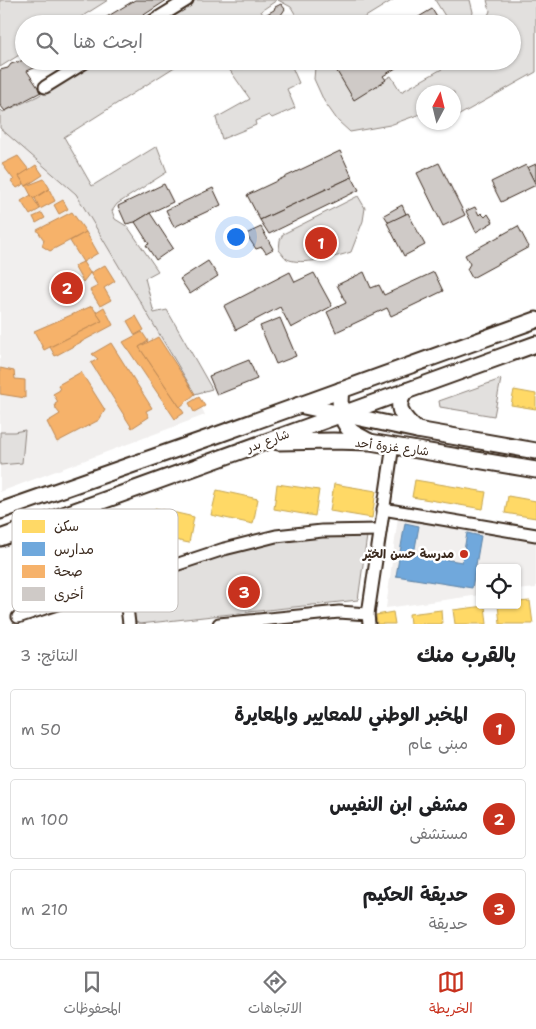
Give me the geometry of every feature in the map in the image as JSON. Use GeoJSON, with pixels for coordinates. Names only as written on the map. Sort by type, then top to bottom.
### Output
{"type":"FeatureCollection","features":[{"type":"Feature","properties":{"kind":"main road","name":"شارع بدر"},"geometry":{"type":"LineString","coordinates":[[0,511],[536,320]]}},
{"type":"Feature","properties":{"kind":"main road","name":"شارع بدر"},"geometry":{"type":"LineString","coordinates":[[80,509],[536,344]]}},
{"type":"Feature","properties":{"kind":"main road"},"geometry":{"type":"LineString","coordinates":[[341,390],[342,414],[351,431],[370,442]]}},
{"type":"Feature","properties":{"kind":"main road"},"geometry":{"type":"LineString","coordinates":[[406,391],[401,396],[400,411],[417,430]]}},
{"type":"Feature","properties":{"kind":"main road","name":"شارع غزوة أحد"},"geometry":{"type":"LineString","coordinates":[[299,405],[417,430],[536,450]]}},
{"type":"Feature","properties":{"kind":"main road","name":"شارع غزوة أحد"},"geometry":{"type":"LineString","coordinates":[[247,449],[279,442],[370,442],[536,470]]}},
{"type":"Feature","properties":{"kind":"main road","name":"شارع بدر"},"geometry":{"type":"LineString","coordinates":[[0,538],[12,534]]}},
{"type":"Feature","properties":{"kind":"street"},"geometry":{"type":"LineString","coordinates":[[163,15],[187,0]]}},
{"type":"Feature","properties":{"kind":"street"},"geometry":{"type":"LineString","coordinates":[[45,87],[72,70]]}},
{"type":"Feature","properties":{"kind":"street"},"geometry":{"type":"LineString","coordinates":[[219,624],[339,612],[368,619],[393,445]]}},
{"type":"Feature","properties":{"kind":"street"},"geometry":{"type":"LineString","coordinates":[[383,509],[536,535]]}},
{"type":"Feature","properties":{"kind":"street"},"geometry":{"type":"LineString","coordinates":[[178,564],[224,549],[276,536],[322,531],[380,530]]}},
{"type":"Feature","properties":{"kind":"street"},"geometry":{"type":"LineString","coordinates":[[18,617],[33,612]]}},
{"type":"Feature","properties":{"kind":"shaded area"},"geometry":{"type":"Polygon","coordinates":[[[0,0],[108,0],[84,15],[15,15],[15,58],[0,67],[0,0]]]}},
{"type":"Feature","properties":{"kind":"shaded area"},"geometry":{"type":"Polygon","coordinates":[[[195,0],[277,0],[261,11],[263,15],[169,15],[195,0]]]}},
{"type":"Feature","properties":{"kind":"shaded area"},"geometry":{"type":"Polygon","coordinates":[[[278,0],[393,0],[369,15],[296,15],[291,7],[278,0]]]}},
{"type":"Feature","properties":{"kind":"shaded area"},"geometry":{"type":"Polygon","coordinates":[[[435,0],[470,0],[472,15],[444,15],[435,0]]]}},
{"type":"Feature","properties":{"kind":"shaded area"},"geometry":{"type":"Polygon","coordinates":[[[487,0],[536,0],[536,72],[461,114],[461,85],[416,85],[416,116],[390,125],[350,132],[338,121],[324,101],[314,79],[315,70],[336,70],[354,96],[391,76],[401,92],[440,70],[521,70],[521,15],[488,15],[490,11],[487,0]]]}},
{"type":"Feature","properties":{"kind":"shaded area"},"geometry":{"type":"Polygon","coordinates":[[[80,70],[170,70],[64,137],[92,186],[157,146],[167,172],[117,204],[112,211],[115,219],[128,227],[158,271],[145,278],[154,313],[167,310],[212,389],[195,394],[76,194],[0,128],[0,109],[3,112],[38,96],[80,70]]]}},
{"type":"Feature","properties":{"kind":"shaded area"},"geometry":{"type":"Polygon","coordinates":[[[230,70],[293,70],[299,83],[287,89],[295,108],[272,118],[269,115],[255,121],[256,125],[222,139],[216,118],[250,99],[230,70]]]}},
{"type":"Feature","properties":{"kind":"shaded area"},"geometry":{"type":"Polygon","coordinates":[[[0,124],[76,194],[190,383],[205,415],[0,492],[0,124]]]}},
{"type":"Feature","properties":{"kind":"shaded area"},"geometry":{"type":"Polygon","coordinates":[[[358,196],[365,208],[363,221],[351,252],[301,262],[287,259],[279,250],[283,234],[358,196]]]}},
{"type":"Feature","properties":{"kind":"shaded area"},"geometry":{"type":"Polygon","coordinates":[[[501,379],[494,416],[440,407],[439,401],[501,379]]]}},
{"type":"Feature","properties":{"kind":"shaded area"},"geometry":{"type":"Polygon","coordinates":[[[25,430],[22,463],[0,465],[0,432],[25,430]]]}},
{"type":"Feature","properties":{"kind":"shaded area","name":"مدرسة حسن الخيّر"},"geometry":{"type":"Polygon","coordinates":[[[398,517],[536,540],[536,588],[521,590],[521,564],[476,564],[476,596],[386,608],[398,517]]]}},
{"type":"Feature","properties":{"kind":"shaded area"},"geometry":{"type":"Polygon","coordinates":[[[311,536],[367,536],[358,600],[140,624],[132,620],[131,612],[178,612],[178,567],[266,542],[311,536]]]}},
{"type":"Feature","properties":{"kind":"building: سكن"},"geometry":{"type":"Polygon","coordinates":[[[514,390],[536,394],[536,409],[511,405],[514,390]]]}},
{"type":"Feature","properties":{"kind":"building: سكن"},"geometry":{"type":"Polygon","coordinates":[[[415,480],[486,492],[483,509],[412,497],[415,480]]]}},
{"type":"Feature","properties":{"kind":"building: سكن"},"geometry":{"type":"Polygon","coordinates":[[[277,484],[319,490],[315,516],[274,509],[277,484]]]}},
{"type":"Feature","properties":{"kind":"building: سكن"},"geometry":{"type":"Polygon","coordinates":[[[334,484],[376,491],[372,518],[330,511],[334,484]]]}},
{"type":"Feature","properties":{"kind":"building: سكن"},"geometry":{"type":"Polygon","coordinates":[[[217,490],[258,499],[253,524],[211,515],[217,490]]]}},
{"type":"Feature","properties":{"kind":"building: سكن"},"geometry":{"type":"Polygon","coordinates":[[[508,496],[536,501],[536,518],[505,513],[508,496]]]}},
{"type":"Feature","properties":{"kind":"building: سكن"},"geometry":{"type":"Polygon","coordinates":[[[178,513],[194,517],[189,543],[178,541],[178,513]]]}},
{"type":"Feature","properties":{"kind":"building: سكن"},"geometry":{"type":"Polygon","coordinates":[[[530,601],[533,624],[500,624],[498,609],[521,609],[521,602],[530,601]]]}},
{"type":"Feature","properties":{"kind":"building: سكن"},"geometry":{"type":"Polygon","coordinates":[[[476,607],[476,609],[485,609],[487,624],[455,624],[453,610],[476,607]]]}},
{"type":"Feature","properties":{"kind":"building: سكن"},"geometry":{"type":"Polygon","coordinates":[[[441,610],[442,624],[410,624],[409,614],[441,610]]]}},
{"type":"Feature","properties":{"kind":"building: سكن"},"geometry":{"type":"Polygon","coordinates":[[[393,612],[395,624],[377,624],[376,615],[393,612]]]}},
{"type":"Feature","properties":{"kind":"building: مدارس"},"geometry":{"type":"Polygon","coordinates":[[[405,523],[419,526],[414,554],[462,562],[467,533],[481,536],[472,588],[396,576],[405,523]]]}},
{"type":"Feature","properties":{"kind":"building: صحة"},"geometry":{"type":"Polygon","coordinates":[[[18,156],[29,170],[19,176],[24,184],[17,188],[11,181],[14,180],[2,164],[18,156]]]}},
{"type":"Feature","properties":{"kind":"building: صحة"},"geometry":{"type":"Polygon","coordinates":[[[36,165],[43,175],[26,186],[19,176],[36,165]]]}},
{"type":"Feature","properties":{"kind":"building: صحة"},"geometry":{"type":"Polygon","coordinates":[[[44,179],[50,189],[33,199],[26,186],[44,179]]]}},
{"type":"Feature","properties":{"kind":"building: صحة"},"geometry":{"type":"Polygon","coordinates":[[[49,189],[55,201],[40,209],[35,198],[49,189]]]}},
{"type":"Feature","properties":{"kind":"building: صحة"},"geometry":{"type":"Polygon","coordinates":[[[31,195],[40,209],[30,215],[21,201],[31,195]]]}},
{"type":"Feature","properties":{"kind":"building: صحة"},"geometry":{"type":"Polygon","coordinates":[[[63,200],[68,209],[59,214],[54,205],[63,200]]]}},
{"type":"Feature","properties":{"kind":"building: صحة"},"geometry":{"type":"Polygon","coordinates":[[[72,212],[86,232],[50,251],[42,246],[44,240],[37,230],[72,212]]]}},
{"type":"Feature","properties":{"kind":"building: صحة"},"geometry":{"type":"Polygon","coordinates":[[[42,213],[45,218],[36,223],[33,217],[42,213]]]}},
{"type":"Feature","properties":{"kind":"building: صحة"},"geometry":{"type":"Polygon","coordinates":[[[86,232],[98,253],[83,262],[70,241],[86,232]]]}},
{"type":"Feature","properties":{"kind":"building: صحة"},"geometry":{"type":"Polygon","coordinates":[[[83,262],[90,273],[83,282],[74,266],[83,262]]]}},
{"type":"Feature","properties":{"kind":"building: صحة"},"geometry":{"type":"Polygon","coordinates":[[[105,265],[115,281],[104,288],[111,300],[100,306],[90,290],[98,286],[90,273],[105,265]]]}},
{"type":"Feature","properties":{"kind":"building: صحة"},"geometry":{"type":"Polygon","coordinates":[[[92,306],[102,321],[44,350],[34,331],[92,306]]]}},
{"type":"Feature","properties":{"kind":"building: صحة"},"geometry":{"type":"Polygon","coordinates":[[[104,307],[113,325],[55,356],[50,347],[102,321],[96,312],[104,307]]]}},
{"type":"Feature","properties":{"kind":"building: صحة"},"geometry":{"type":"Polygon","coordinates":[[[136,316],[144,330],[135,335],[127,321],[136,316]]]}},
{"type":"Feature","properties":{"kind":"building: صحة"},"geometry":{"type":"Polygon","coordinates":[[[142,332],[148,341],[139,347],[184,413],[175,419],[123,342],[142,332]]]}},
{"type":"Feature","properties":{"kind":"building: صحة"},"geometry":{"type":"Polygon","coordinates":[[[158,337],[195,394],[180,407],[139,347],[158,337]]]}},
{"type":"Feature","properties":{"kind":"building: صحة"},"geometry":{"type":"Polygon","coordinates":[[[111,343],[152,408],[146,411],[149,417],[132,428],[91,363],[98,359],[92,354],[111,343]]]}},
{"type":"Feature","properties":{"kind":"building: صحة"},"geometry":{"type":"Polygon","coordinates":[[[0,368],[14,371],[15,379],[25,380],[25,398],[0,394],[0,368]]]}},
{"type":"Feature","properties":{"kind":"building: صحة"},"geometry":{"type":"Polygon","coordinates":[[[81,372],[105,410],[99,420],[57,442],[47,422],[60,414],[56,409],[55,404],[58,402],[53,394],[60,390],[58,385],[81,372]]]}},
{"type":"Feature","properties":{"kind":"building: صحة"},"geometry":{"type":"Polygon","coordinates":[[[199,397],[205,406],[194,412],[189,403],[199,397]]]}},
{"type":"Feature","properties":{"kind":"building: أخرى"},"geometry":{"type":"Polygon","coordinates":[[[135,0],[167,0],[144,15],[110,15],[135,0]]]}},
{"type":"Feature","properties":{"kind":"building: أخرى"},"geometry":{"type":"Polygon","coordinates":[[[281,4],[285,9],[281,15],[265,15],[274,10],[275,7],[281,4]]]}},
{"type":"Feature","properties":{"kind":"building: أخرى"},"geometry":{"type":"Polygon","coordinates":[[[432,9],[436,15],[422,15],[432,9]]]}},
{"type":"Feature","properties":{"kind":"building: أخرى"},"geometry":{"type":"Polygon","coordinates":[[[15,63],[15,70],[29,70],[27,71],[41,92],[5,111],[0,105],[0,70],[8,68],[15,63]]]}},
{"type":"Feature","properties":{"kind":"building: أخرى"},"geometry":{"type":"Polygon","coordinates":[[[336,70],[393,70],[383,76],[386,80],[354,100],[336,70]]]}},
{"type":"Feature","properties":{"kind":"building: أخرى"},"geometry":{"type":"Polygon","coordinates":[[[340,151],[352,177],[260,220],[247,195],[340,151]]]}},
{"type":"Feature","properties":{"kind":"building: أخرى"},"geometry":{"type":"Polygon","coordinates":[[[439,163],[465,215],[443,226],[417,173],[439,163]]]}},
{"type":"Feature","properties":{"kind":"building: أخرى"},"geometry":{"type":"Polygon","coordinates":[[[536,164],[536,185],[527,168],[536,164]]]}},
{"type":"Feature","properties":{"kind":"building: أخرى"},"geometry":{"type":"Polygon","coordinates":[[[526,165],[536,185],[501,202],[491,182],[526,165]]]}},
{"type":"Feature","properties":{"kind":"building: أخرى"},"geometry":{"type":"Polygon","coordinates":[[[352,177],[359,190],[269,234],[260,220],[352,177]]]}},
{"type":"Feature","properties":{"kind":"building: أخرى"},"geometry":{"type":"Polygon","coordinates":[[[164,184],[173,202],[135,222],[126,224],[118,206],[164,184]]]}},
{"type":"Feature","properties":{"kind":"building: أخرى"},"geometry":{"type":"Polygon","coordinates":[[[213,188],[221,205],[174,227],[166,210],[213,188]]]}},
{"type":"Feature","properties":{"kind":"building: أخرى"},"geometry":{"type":"Polygon","coordinates":[[[402,205],[406,214],[389,223],[384,215],[402,205]]]}},
{"type":"Feature","properties":{"kind":"building: أخرى"},"geometry":{"type":"Polygon","coordinates":[[[475,207],[479,215],[481,213],[485,217],[488,214],[493,222],[476,232],[466,211],[475,207]]]}},
{"type":"Feature","properties":{"kind":"building: أخرى"},"geometry":{"type":"Polygon","coordinates":[[[150,213],[173,248],[156,260],[146,245],[149,244],[135,222],[150,213]]]}},
{"type":"Feature","properties":{"kind":"building: أخرى"},"geometry":{"type":"Polygon","coordinates":[[[408,213],[425,245],[404,256],[387,223],[408,213]]]}},
{"type":"Feature","properties":{"kind":"building: أخرى"},"geometry":{"type":"Polygon","coordinates":[[[518,226],[529,247],[472,278],[467,269],[470,264],[465,255],[518,226]]]}},
{"type":"Feature","properties":{"kind":"building: أخرى"},"geometry":{"type":"Polygon","coordinates":[[[261,227],[273,249],[266,253],[262,247],[256,249],[246,234],[261,227]]]}},
{"type":"Feature","properties":{"kind":"building: أخرى"},"geometry":{"type":"Polygon","coordinates":[[[208,261],[218,276],[190,294],[180,279],[208,261]]]}},
{"type":"Feature","properties":{"kind":"building: أخرى"},"geometry":{"type":"Polygon","coordinates":[[[290,272],[295,282],[314,273],[332,306],[291,328],[280,307],[236,330],[224,306],[290,272]]]}},
{"type":"Feature","properties":{"kind":"building: أخرى"},"geometry":{"type":"Polygon","coordinates":[[[364,272],[371,288],[379,285],[384,295],[434,272],[443,291],[391,316],[387,308],[336,332],[327,312],[346,303],[337,285],[364,272]]]}},
{"type":"Feature","properties":{"kind":"building: أخرى"},"geometry":{"type":"Polygon","coordinates":[[[280,318],[296,356],[276,364],[260,326],[280,318]]]}},
{"type":"Feature","properties":{"kind":"building: أخرى"},"geometry":{"type":"Polygon","coordinates":[[[249,360],[257,379],[217,395],[209,376],[249,360]]]}},
{"type":"Feature","properties":{"kind":"place","name":"المخبر الوطني للمعايير والمعايرة"},"geometry":{"type":"Point","coordinates":[321,243]}},
{"type":"Feature","properties":{"kind":"place","name":"مشفى ابن النفيس"},"geometry":{"type":"Point","coordinates":[67,288]}},
{"type":"Feature","properties":{"kind":"place","name":"مدرسة حسن الخيّر"},"geometry":{"type":"Point","coordinates":[464,554]}},
{"type":"Feature","properties":{"kind":"place","name":"حديقة الحكيم"},"geometry":{"type":"Point","coordinates":[244,592]}}]}
